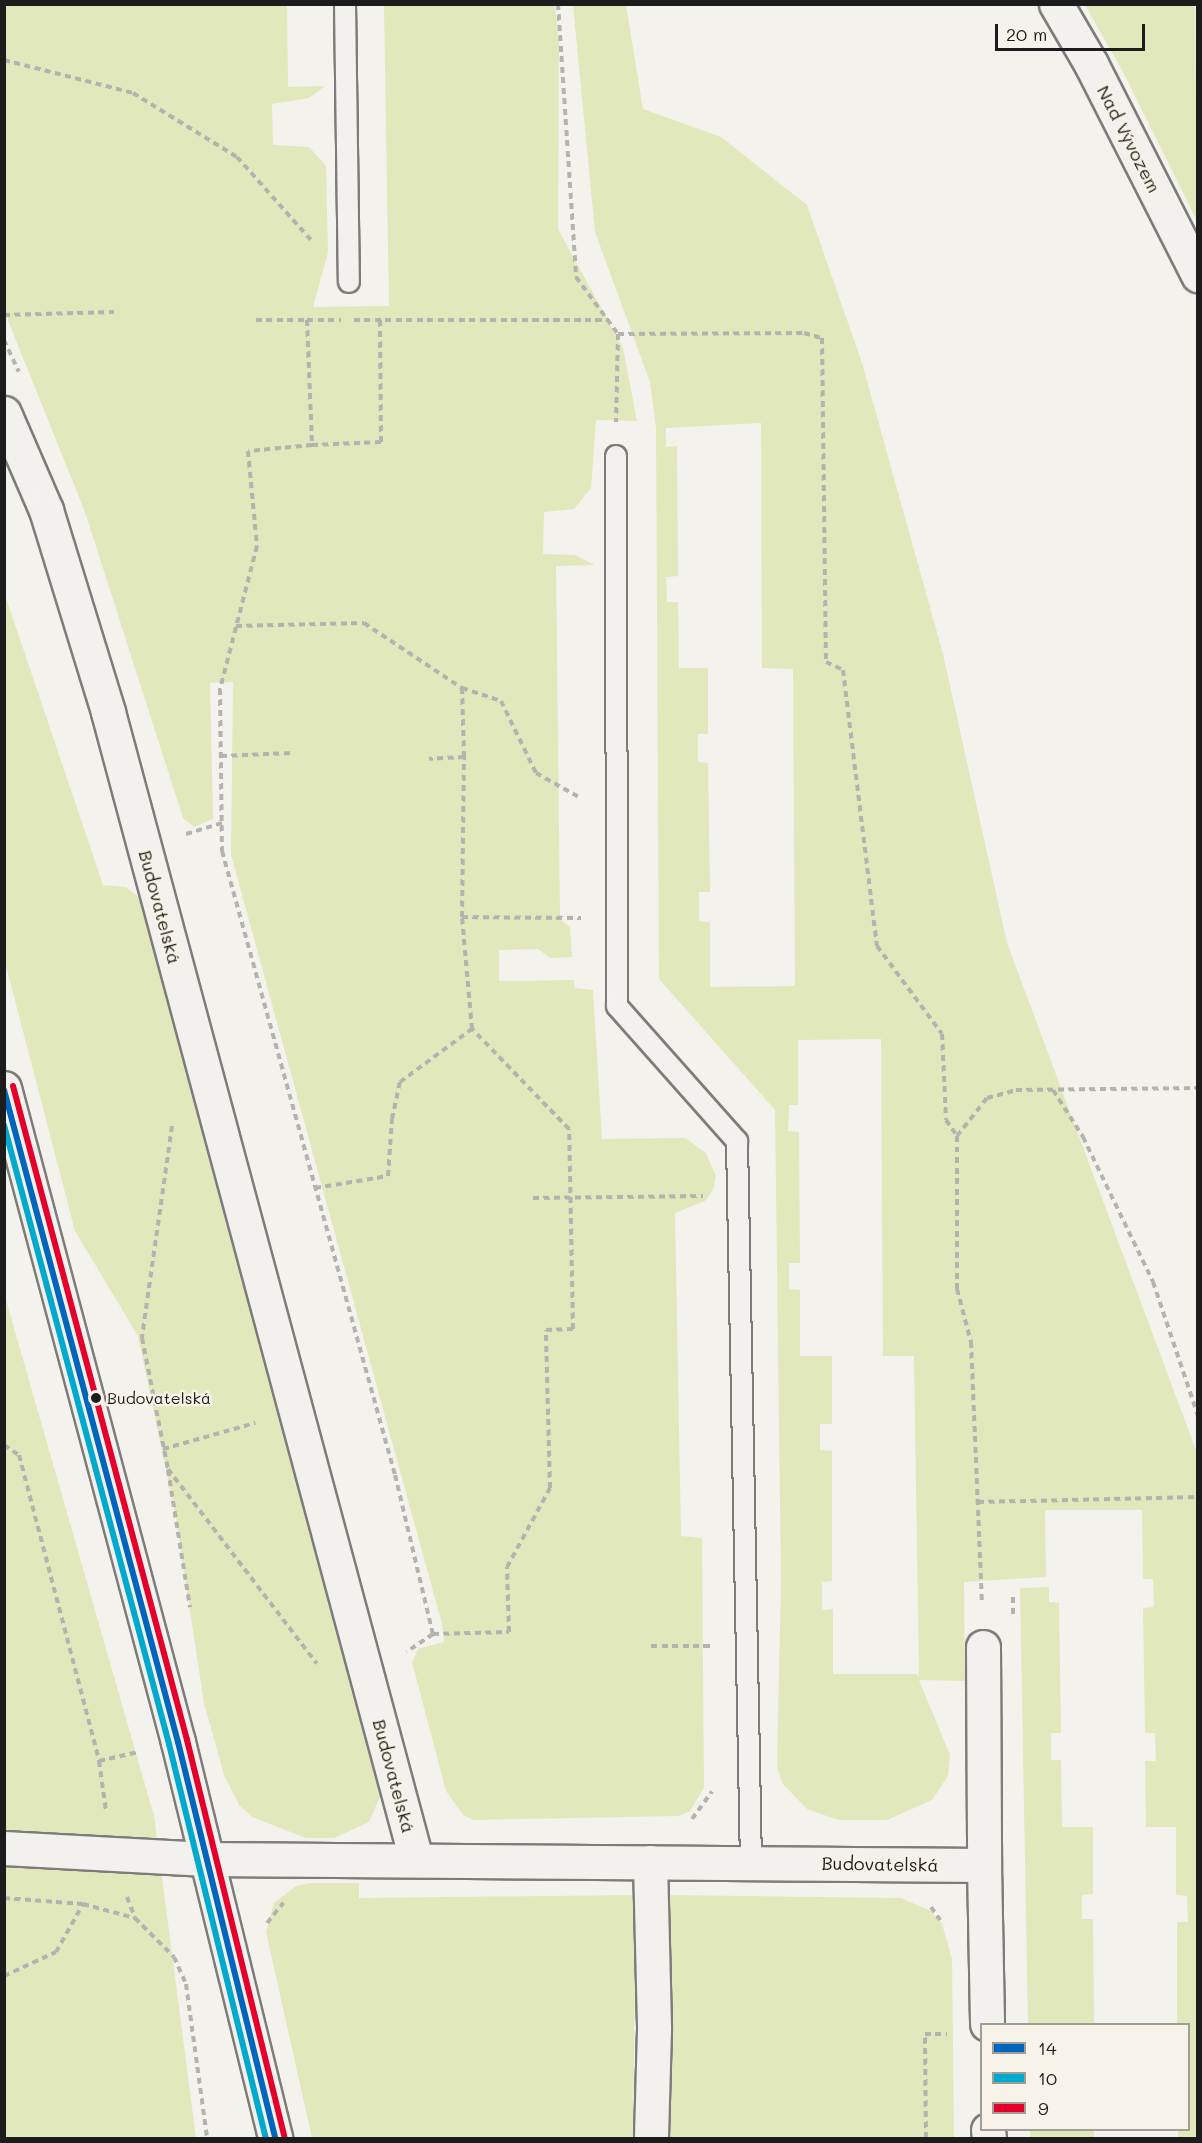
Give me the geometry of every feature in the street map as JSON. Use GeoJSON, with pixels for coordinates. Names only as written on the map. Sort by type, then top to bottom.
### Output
{"type":"FeatureCollection","features":[{"type":"Feature","properties":{"kind":"street","name":"Nad Vývozem"},"geometry":{"type":"LineString","coordinates":[[1056,4],[1091,64],[1197,275]]}},
{"type":"Feature","properties":{"kind":"street","name":"Budovatelská"},"geometry":{"type":"LineString","coordinates":[[4,413],[46,510],[108,712],[416,1859]]}},
{"type":"Feature","properties":{"kind":"street"},"geometry":{"type":"LineString","coordinates":[[4,1088],[178,1742],[206,1859],[236,1968],[275,2139]]}},
{"type":"Feature","properties":{"kind":"street"},"geometry":{"type":"LineString","coordinates":[[983,1647],[987,2023]]}},
{"type":"Feature","properties":{"kind":"street","name":"Budovatelská"},"geometry":{"type":"LineString","coordinates":[[4,1848],[206,1859],[984,1865]]}},
{"type":"Feature","properties":{"kind":"street"},"geometry":{"type":"LineString","coordinates":[[650,1862],[654,2029],[651,2139]]}},
{"type":"Feature","properties":{"kind":"lane"},"geometry":{"type":"LineString","coordinates":[[345,4],[349,282]]}},
{"type":"Feature","properties":{"kind":"lane"},"geometry":{"type":"LineString","coordinates":[[616,456],[617,1006],[737,1141],[752,1863]]}},
{"type":"Feature","properties":{"kind":"path"},"geometry":{"type":"LineString","coordinates":[[558,4],[576,276],[618,334],[616,456]]}},
{"type":"Feature","properties":{"kind":"path"},"geometry":{"type":"LineString","coordinates":[[4,60],[133,93],[237,157],[349,282],[351,320]]}},
{"type":"Feature","properties":{"kind":"path"},"geometry":{"type":"LineString","coordinates":[[4,315],[114,312]]}},
{"type":"Feature","properties":{"kind":"path"},"geometry":{"type":"LineString","coordinates":[[256,320],[608,320]]}},
{"type":"Feature","properties":{"kind":"path"},"geometry":{"type":"LineString","coordinates":[[307,320],[312,445]]}},
{"type":"Feature","properties":{"kind":"path"},"geometry":{"type":"LineString","coordinates":[[380,320],[381,442],[248,451],[257,546],[220,689],[222,850],[395,1475],[433,1634]]}},
{"type":"Feature","properties":{"kind":"path"},"geometry":{"type":"LineString","coordinates":[[618,334],[804,333],[822,338],[826,662],[843,670],[877,946],[942,1034],[946,1120],[957,1136],[957,1289],[971,1342],[983,1647]]}},
{"type":"Feature","properties":{"kind":"path"},"geometry":{"type":"LineString","coordinates":[[236,626],[364,623],[462,688],[501,701],[536,773],[617,819]]}},
{"type":"Feature","properties":{"kind":"path"},"geometry":{"type":"LineString","coordinates":[[401,1657],[414,1644],[433,1634],[509,1632],[507,1567],[550,1488],[546,1330],[573,1329],[569,1129],[472,1029],[462,917],[464,757],[462,688]]}},
{"type":"Feature","properties":{"kind":"path"},"geometry":{"type":"LineString","coordinates":[[221,756],[293,753]]}},
{"type":"Feature","properties":{"kind":"path"},"geometry":{"type":"LineString","coordinates":[[429,759],[464,757]]}},
{"type":"Feature","properties":{"kind":"path"},"geometry":{"type":"LineString","coordinates":[[151,874],[187,835]]}},
{"type":"Feature","properties":{"kind":"path"},"geometry":{"type":"LineString","coordinates":[[462,917],[617,918]]}},
{"type":"Feature","properties":{"kind":"path"},"geometry":{"type":"LineString","coordinates":[[315,1188],[388,1176],[392,1119],[400,1082],[472,1029]]}},
{"type":"Feature","properties":{"kind":"path"},"geometry":{"type":"LineString","coordinates":[[957,1136],[987,1098],[1016,1090],[1197,1088]]}},
{"type":"Feature","properties":{"kind":"path"},"geometry":{"type":"LineString","coordinates":[[1053,1090],[1083,1137],[1153,1281],[1197,1416]]}},
{"type":"Feature","properties":{"kind":"path"},"geometry":{"type":"LineString","coordinates":[[174,1113],[142,1338],[168,1469],[192,1618]]}},
{"type":"Feature","properties":{"kind":"path"},"geometry":{"type":"LineString","coordinates":[[533,1198],[738,1196]]}},
{"type":"Feature","properties":{"kind":"path"},"geometry":{"type":"LineString","coordinates":[[163,1449],[296,1412]]}},
{"type":"Feature","properties":{"kind":"path"},"geometry":{"type":"LineString","coordinates":[[4,1445],[19,1455],[31,1500],[99,1761],[112,1854],[135,1918],[174,1957],[186,1984],[208,2137]]}},
{"type":"Feature","properties":{"kind":"path"},"geometry":{"type":"LineString","coordinates":[[168,1469],[324,1673]]}},
{"type":"Feature","properties":{"kind":"path"},"geometry":{"type":"LineString","coordinates":[[978,1502],[1197,1497]]}},
{"type":"Feature","properties":{"kind":"path"},"geometry":{"type":"LineString","coordinates":[[712,1635],[712,1658]]}},
{"type":"Feature","properties":{"kind":"path"},"geometry":{"type":"LineString","coordinates":[[651,1646],[712,1646]]}},
{"type":"Feature","properties":{"kind":"path"},"geometry":{"type":"LineString","coordinates":[[681,1821],[691,1819],[713,1790]]}},
{"type":"Feature","properties":{"kind":"path"},"geometry":{"type":"LineString","coordinates":[[268,1932],[267,1923],[284,1901],[310,1897],[300,1858]]}},
{"type":"Feature","properties":{"kind":"path"},"geometry":{"type":"LineString","coordinates":[[4,1898],[82,1904],[135,1918]]}},
{"type":"Feature","properties":{"kind":"path"},"geometry":{"type":"LineString","coordinates":[[4,1977],[56,1952],[82,1904]]}},
{"type":"Feature","properties":{"kind":"path"},"geometry":{"type":"LineString","coordinates":[[928,1904],[942,1923]]}},
{"type":"Feature","properties":{"kind":"path"},"geometry":{"type":"LineString","coordinates":[[186,1984],[236,1968]]}},
{"type":"Feature","properties":{"kind":"path"},"geometry":{"type":"LineString","coordinates":[[926,2139],[925,2034],[952,2034],[951,2023]]}},
{"type":"Feature","properties":{"kind":"green space"},"geometry":{"type":"Polygon","coordinates":[[[5,4],[287,5],[288,87],[325,86],[309,98],[272,104],[273,145],[309,147],[326,166],[328,252],[313,307],[389,306],[384,5],[555,5],[559,45],[558,229],[623,348],[637,421],[596,420],[591,488],[574,509],[544,512],[543,554],[575,555],[595,565],[556,566],[560,919],[570,927],[572,957],[550,958],[538,949],[499,950],[499,981],[574,980],[575,988],[593,990],[602,1139],[685,1138],[706,1153],[716,1176],[713,1190],[705,1201],[675,1213],[681,1536],[702,1538],[704,1788],[690,1811],[678,1816],[474,1820],[463,1815],[446,1791],[412,1662],[418,1649],[444,1642],[442,1624],[231,855],[233,682],[210,683],[213,819],[194,827],[183,818],[85,512],[5,313],[5,4]]]}},
{"type":"Feature","properties":{"kind":"green space"},"geometry":{"type":"Polygon","coordinates":[[[573,5],[626,5],[643,109],[721,137],[807,205],[862,363],[943,654],[1007,943],[1197,1453],[1197,2138],[1178,2138],[1178,2131],[1190,2131],[1190,2023],[1177,2023],[1177,1922],[1188,1922],[1187,1896],[1176,1895],[1176,1827],[1146,1827],[1145,1761],[1156,1761],[1155,1733],[1145,1733],[1143,1608],[1154,1607],[1153,1579],[1143,1579],[1142,1510],[1045,1510],[1046,1577],[964,1582],[965,1681],[919,1680],[950,1755],[948,1776],[932,1800],[887,1820],[838,1820],[807,1809],[782,1783],[777,1766],[781,1582],[775,1110],[659,979],[656,428],[650,382],[595,232],[573,5]],[[761,423],[666,428],[666,447],[677,446],[678,576],[666,577],[667,602],[678,602],[679,668],[708,668],[708,734],[698,734],[698,762],[708,763],[710,892],[699,892],[699,921],[710,922],[710,987],[795,986],[793,669],[762,668],[761,423]],[[881,1039],[798,1040],[798,1105],[789,1105],[788,1131],[799,1132],[800,1263],[789,1263],[789,1289],[800,1290],[800,1356],[832,1356],[832,1424],[820,1424],[820,1450],[832,1451],[832,1581],[822,1582],[822,1610],[833,1609],[833,1674],[917,1674],[919,1678],[914,1356],[883,1356],[881,1039]]]}},
{"type":"Feature","properties":{"kind":"green space"},"geometry":{"type":"Polygon","coordinates":[[[1085,5],[1195,5],[1197,221],[1123,72],[1085,5]]]}},
{"type":"Feature","properties":{"kind":"green space"},"geometry":{"type":"Polygon","coordinates":[[[4,592],[103,885],[126,887],[143,901],[382,1792],[369,1822],[334,1838],[306,1838],[252,1817],[239,1805],[224,1775],[204,1703],[175,1513],[138,1336],[75,1231],[5,962],[4,592]]]}},
{"type":"Feature","properties":{"kind":"green space"},"geometry":{"type":"Polygon","coordinates":[[[4,1293],[154,1816],[196,2138],[5,2138],[4,1293]]]}},
{"type":"Feature","properties":{"kind":"green space"},"geometry":{"type":"Polygon","coordinates":[[[1049,1587],[1049,1602],[1059,1603],[1061,1733],[1051,1733],[1051,1760],[1061,1760],[1062,1827],[1093,1827],[1093,1894],[1082,1895],[1082,1919],[1093,1919],[1094,2023],[1028,2023],[1020,1588],[1049,1587]]]}},
{"type":"Feature","properties":{"kind":"green space"},"geometry":{"type":"Polygon","coordinates":[[[310,1883],[359,1883],[359,1898],[636,1895],[633,2138],[312,2138],[266,1932],[274,1903],[296,1886],[310,1883]]]}},
{"type":"Feature","properties":{"kind":"green space"},"geometry":{"type":"Polygon","coordinates":[[[664,1895],[901,1898],[931,1911],[942,1924],[952,1959],[954,2138],[663,2138],[664,1895]]]}},
{"type":"Feature","properties":{"kind":"green space"},"geometry":{"type":"Polygon","coordinates":[[[1030,2131],[1094,2131],[1094,2138],[1030,2138],[1030,2131]]]}},
{"type":"Feature","properties":{"kind":"transit line","name":"9"},"geometry":{"type":"LineString","coordinates":[[13,1086],[187,1740],[284,2136]]}},
{"type":"Feature","properties":{"kind":"transit line","name":"14"},"geometry":{"type":"LineString","coordinates":[[4,1090],[178,1742],[275,2138]]}},
{"type":"Feature","properties":{"kind":"transit line","name":"10"},"geometry":{"type":"LineString","coordinates":[[4,1125],[169,1744],[266,2138]]}},
{"type":"Feature","properties":{"kind":"place","name":"Budovatelská"},"geometry":{"type":"Point","coordinates":[96,1398]}}]}
